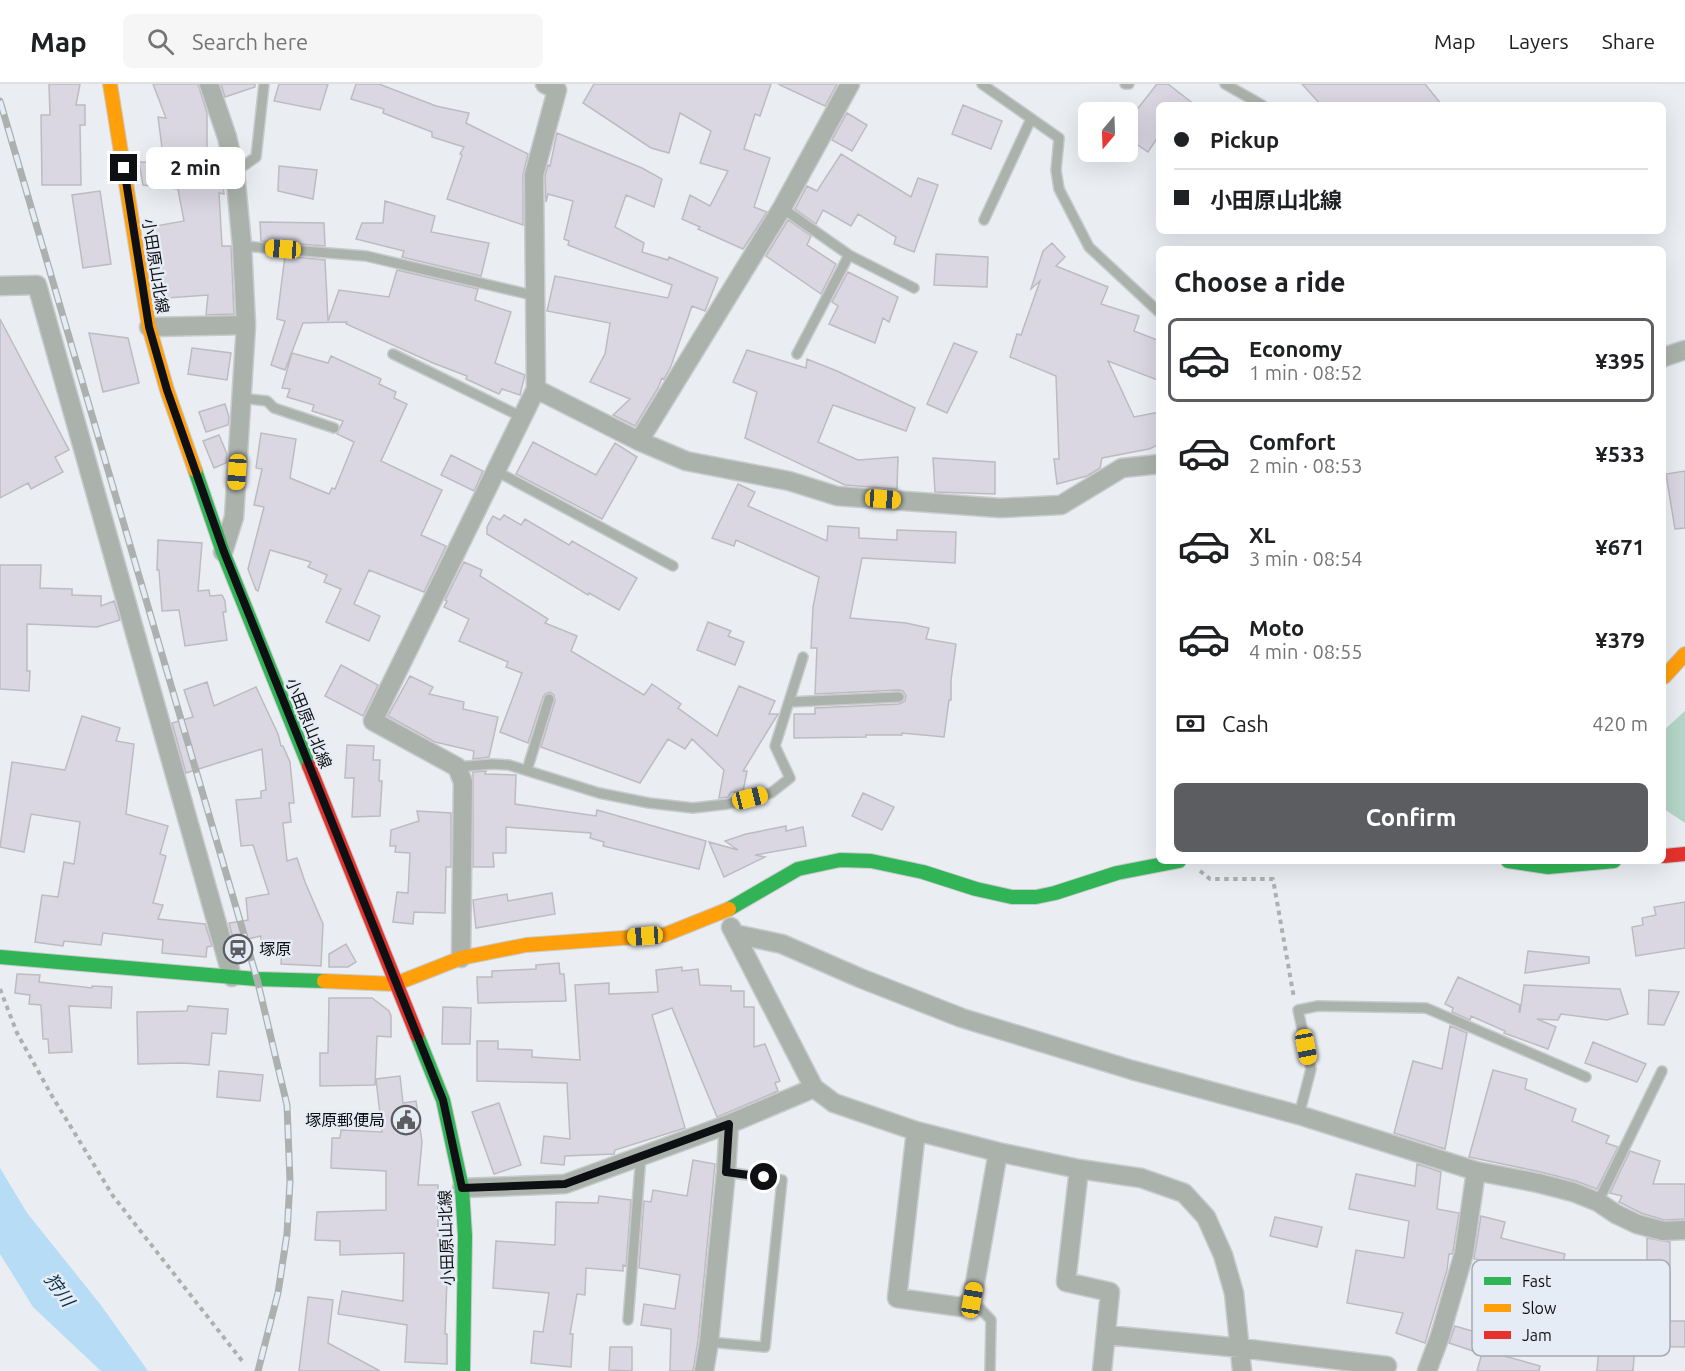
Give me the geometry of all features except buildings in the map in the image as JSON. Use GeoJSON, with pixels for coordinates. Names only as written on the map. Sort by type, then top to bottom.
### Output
{"type":"FeatureCollection","features":[{"type":"Feature","properties":{"kind":"street","name":"小田原山北線"},"geometry":{"type":"LineString","coordinates":[[110,84],[149,327],[167,390],[224,552],[443,1100],[462,1188],[465,1236],[463,1371]]}},
{"type":"Feature","properties":{"kind":"street"},"geometry":{"type":"LineString","coordinates":[[208,84],[227,137],[235,172],[246,325],[234,517],[224,552]]}},
{"type":"Feature","properties":{"kind":"street"},"geometry":{"type":"LineString","coordinates":[[461,958],[463,782],[457,767],[374,721],[536,389],[534,175],[557,90],[545,84]]}},
{"type":"Feature","properties":{"kind":"street"},"geometry":{"type":"LineString","coordinates":[[639,441],[782,208],[850,84]]}},
{"type":"Feature","properties":{"kind":"street"},"geometry":{"type":"LineString","coordinates":[[0,286],[37,285],[232,977]]}},
{"type":"Feature","properties":{"kind":"street"},"geometry":{"type":"LineString","coordinates":[[149,327],[246,325]]}},
{"type":"Feature","properties":{"kind":"street"},"geometry":{"type":"LineString","coordinates":[[1666,356],[1685,350]]}},
{"type":"Feature","properties":{"kind":"street"},"geometry":{"type":"LineString","coordinates":[[536,389],[639,441],[686,461],[789,482],[837,496],[1000,508],[1061,505],[1122,468],[1156,464]]}},
{"type":"Feature","properties":{"kind":"street"},"geometry":{"type":"LineString","coordinates":[[1666,675],[1685,654]]}},
{"type":"Feature","properties":{"kind":"street"},"geometry":{"type":"LineString","coordinates":[[1666,856],[1685,854]]}},
{"type":"Feature","properties":{"kind":"street"},"geometry":{"type":"LineString","coordinates":[[0,957],[232,977],[395,984],[461,958],[526,945],[664,935],[722,913],[798,868],[840,860],[871,861],[923,872],[976,889],[1012,897],[1036,897],[1055,893],[1117,873],[1164,864]]}},
{"type":"Feature","properties":{"kind":"street"},"geometry":{"type":"LineString","coordinates":[[1518,864],[1551,867],[1582,864]]}},
{"type":"Feature","properties":{"kind":"street"},"geometry":{"type":"LineString","coordinates":[[722,913],[814,1088],[834,1103],[916,1131],[998,1152],[1141,1179],[1184,1193],[1206,1218],[1223,1255],[1234,1293],[1242,1371]]}},
{"type":"Feature","properties":{"kind":"street"},"geometry":{"type":"LineString","coordinates":[[735,934],[782,944],[962,1018],[1132,1070],[1299,1115],[1476,1171],[1538,1183],[1598,1202],[1637,1224],[1663,1231],[1685,1230]]}},
{"type":"Feature","properties":{"kind":"street"},"geometry":{"type":"LineString","coordinates":[[462,1188],[565,1184],[729,1124],[814,1088]]}},
{"type":"Feature","properties":{"kind":"street"},"geometry":{"type":"LineString","coordinates":[[704,1371],[709,1342],[729,1124]]}},
{"type":"Feature","properties":{"kind":"street"},"geometry":{"type":"LineString","coordinates":[[916,1131],[897,1298],[960,1307],[972,1300],[998,1152]]}},
{"type":"Feature","properties":{"kind":"street"},"geometry":{"type":"LineString","coordinates":[[1079,1169],[1066,1282],[1110,1292],[1102,1371]]}},
{"type":"Feature","properties":{"kind":"street"},"geometry":{"type":"LineString","coordinates":[[1427,1371],[1440,1336],[1464,1253],[1476,1171]]}},
{"type":"Feature","properties":{"kind":"street"},"geometry":{"type":"LineString","coordinates":[[1107,1335],[1241,1348],[1387,1366]]}},
{"type":"Feature","properties":{"kind":"lane"},"geometry":{"type":"LineString","coordinates":[[235,172],[256,157],[264,84]]}},
{"type":"Feature","properties":{"kind":"lane"},"geometry":{"type":"LineString","coordinates":[[982,84],[1059,138],[1056,170],[1059,189],[1089,247],[1156,309]]}},
{"type":"Feature","properties":{"kind":"lane"},"geometry":{"type":"LineString","coordinates":[[1225,84],[1257,102]]}},
{"type":"Feature","properties":{"kind":"lane"},"geometry":{"type":"LineString","coordinates":[[984,220],[1031,119]]}},
{"type":"Feature","properties":{"kind":"lane"},"geometry":{"type":"LineString","coordinates":[[782,208],[849,255],[914,288]]}},
{"type":"Feature","properties":{"kind":"lane"},"geometry":{"type":"LineString","coordinates":[[242,246],[366,256],[536,296]]}},
{"type":"Feature","properties":{"kind":"lane"},"geometry":{"type":"LineString","coordinates":[[797,354],[849,255]]}},
{"type":"Feature","properties":{"kind":"lane"},"geometry":{"type":"LineString","coordinates":[[393,354],[522,417]]}},
{"type":"Feature","properties":{"kind":"lane"},"geometry":{"type":"LineString","coordinates":[[242,398],[267,401],[274,408],[334,428]]}},
{"type":"Feature","properties":{"kind":"lane"},"geometry":{"type":"LineString","coordinates":[[496,471],[673,566]]}},
{"type":"Feature","properties":{"kind":"lane"},"geometry":{"type":"LineString","coordinates":[[457,767],[509,765],[599,793],[650,803],[693,808],[728,804],[771,793],[790,778],[775,747],[803,657]]}},
{"type":"Feature","properties":{"kind":"lane"},"geometry":{"type":"LineString","coordinates":[[789,702],[898,697]]}},
{"type":"Feature","properties":{"kind":"lane"},"geometry":{"type":"LineString","coordinates":[[527,770],[549,699]]}},
{"type":"Feature","properties":{"kind":"lane"},"geometry":{"type":"LineString","coordinates":[[1299,1115],[1311,1069],[1298,1010],[1318,1006],[1426,1008],[1586,1077]]}},
{"type":"Feature","properties":{"kind":"lane"},"geometry":{"type":"LineString","coordinates":[[1598,1202],[1662,1071]]}},
{"type":"Feature","properties":{"kind":"lane"},"geometry":{"type":"LineString","coordinates":[[628,1320],[641,1155]]}},
{"type":"Feature","properties":{"kind":"lane"},"geometry":{"type":"LineString","coordinates":[[709,1342],[765,1347],[778,1226],[782,1180],[726,1172]]}},
{"type":"Feature","properties":{"kind":"lane"},"geometry":{"type":"LineString","coordinates":[[972,1300],[991,1320],[990,1371]]}},
{"type":"Feature","properties":{"kind":"path"},"geometry":{"type":"LineString","coordinates":[[1196,867],[1210,879],[1273,879],[1291,990],[1298,1010]]}},
{"type":"Feature","properties":{"kind":"path"},"geometry":{"type":"LineString","coordinates":[[0,989],[17,1033],[52,1096],[113,1196],[243,1362]]}},
{"type":"Feature","properties":{"kind":"green space"},"geometry":{"type":"Polygon","coordinates":[[[1685,711],[1685,823],[1666,810],[1666,728],[1685,711]]]}},
{"type":"Feature","properties":{"kind":"water","name":"狩川"},"geometry":{"type":"Polygon","coordinates":[[[0,1168],[27,1213],[100,1304],[148,1371],[101,1371],[33,1307],[0,1254],[0,1168]]]}},
{"type":"Feature","properties":{"kind":"railway"},"geometry":{"type":"LineString","coordinates":[[0,101],[257,979],[287,1105],[290,1181],[287,1234],[278,1293],[258,1371]]}},
{"type":"Feature","properties":{"kind":"traffic: fast"},"geometry":{"type":"LineString","coordinates":[[195,470],[223,552],[309,766]]}},
{"type":"Feature","properties":{"kind":"traffic: fast"},"geometry":{"type":"LineString","coordinates":[[729,909],[798,869],[840,860],[871,861],[923,872],[976,889],[1012,897],[1036,897],[1055,893],[1117,873],[1164,864]]}},
{"type":"Feature","properties":{"kind":"traffic: fast"},"geometry":{"type":"LineString","coordinates":[[1528,864],[1548,867],[1581,864]]}},
{"type":"Feature","properties":{"kind":"traffic: fast"},"geometry":{"type":"LineString","coordinates":[[0,957],[257,979],[324,981]]}},
{"type":"Feature","properties":{"kind":"traffic: fast"},"geometry":{"type":"LineString","coordinates":[[417,1035],[443,1100],[462,1188],[465,1236],[463,1371]]}},
{"type":"Feature","properties":{"kind":"traffic: slow"},"geometry":{"type":"LineString","coordinates":[[110,84],[149,327],[167,390],[195,470]]}},
{"type":"Feature","properties":{"kind":"traffic: slow"},"geometry":{"type":"LineString","coordinates":[[1666,675],[1685,654]]}},
{"type":"Feature","properties":{"kind":"traffic: slow"},"geometry":{"type":"LineString","coordinates":[[324,981],[395,984],[461,958],[526,945],[664,935],[729,909]]}},
{"type":"Feature","properties":{"kind":"traffic: jam"},"geometry":{"type":"LineString","coordinates":[[309,766],[417,1035]]}},
{"type":"Feature","properties":{"kind":"traffic: jam"},"geometry":{"type":"LineString","coordinates":[[1666,856],[1685,854]]}},
{"type":"Feature","properties":{"kind":"place","name":"塚原"},"geometry":{"type":"Point","coordinates":[238,949]}},
{"type":"Feature","properties":{"kind":"place","name":"塚原郵便局"},"geometry":{"type":"Point","coordinates":[406,1120]}},
{"type":"Feature","properties":{"kind":"route"},"geometry":{"type":"LineString","coordinates":[[124,168],[149,327],[167,390],[224,552],[443,1100],[462,1188],[565,1184],[729,1124],[726,1172],[764,1177]]}}]}
